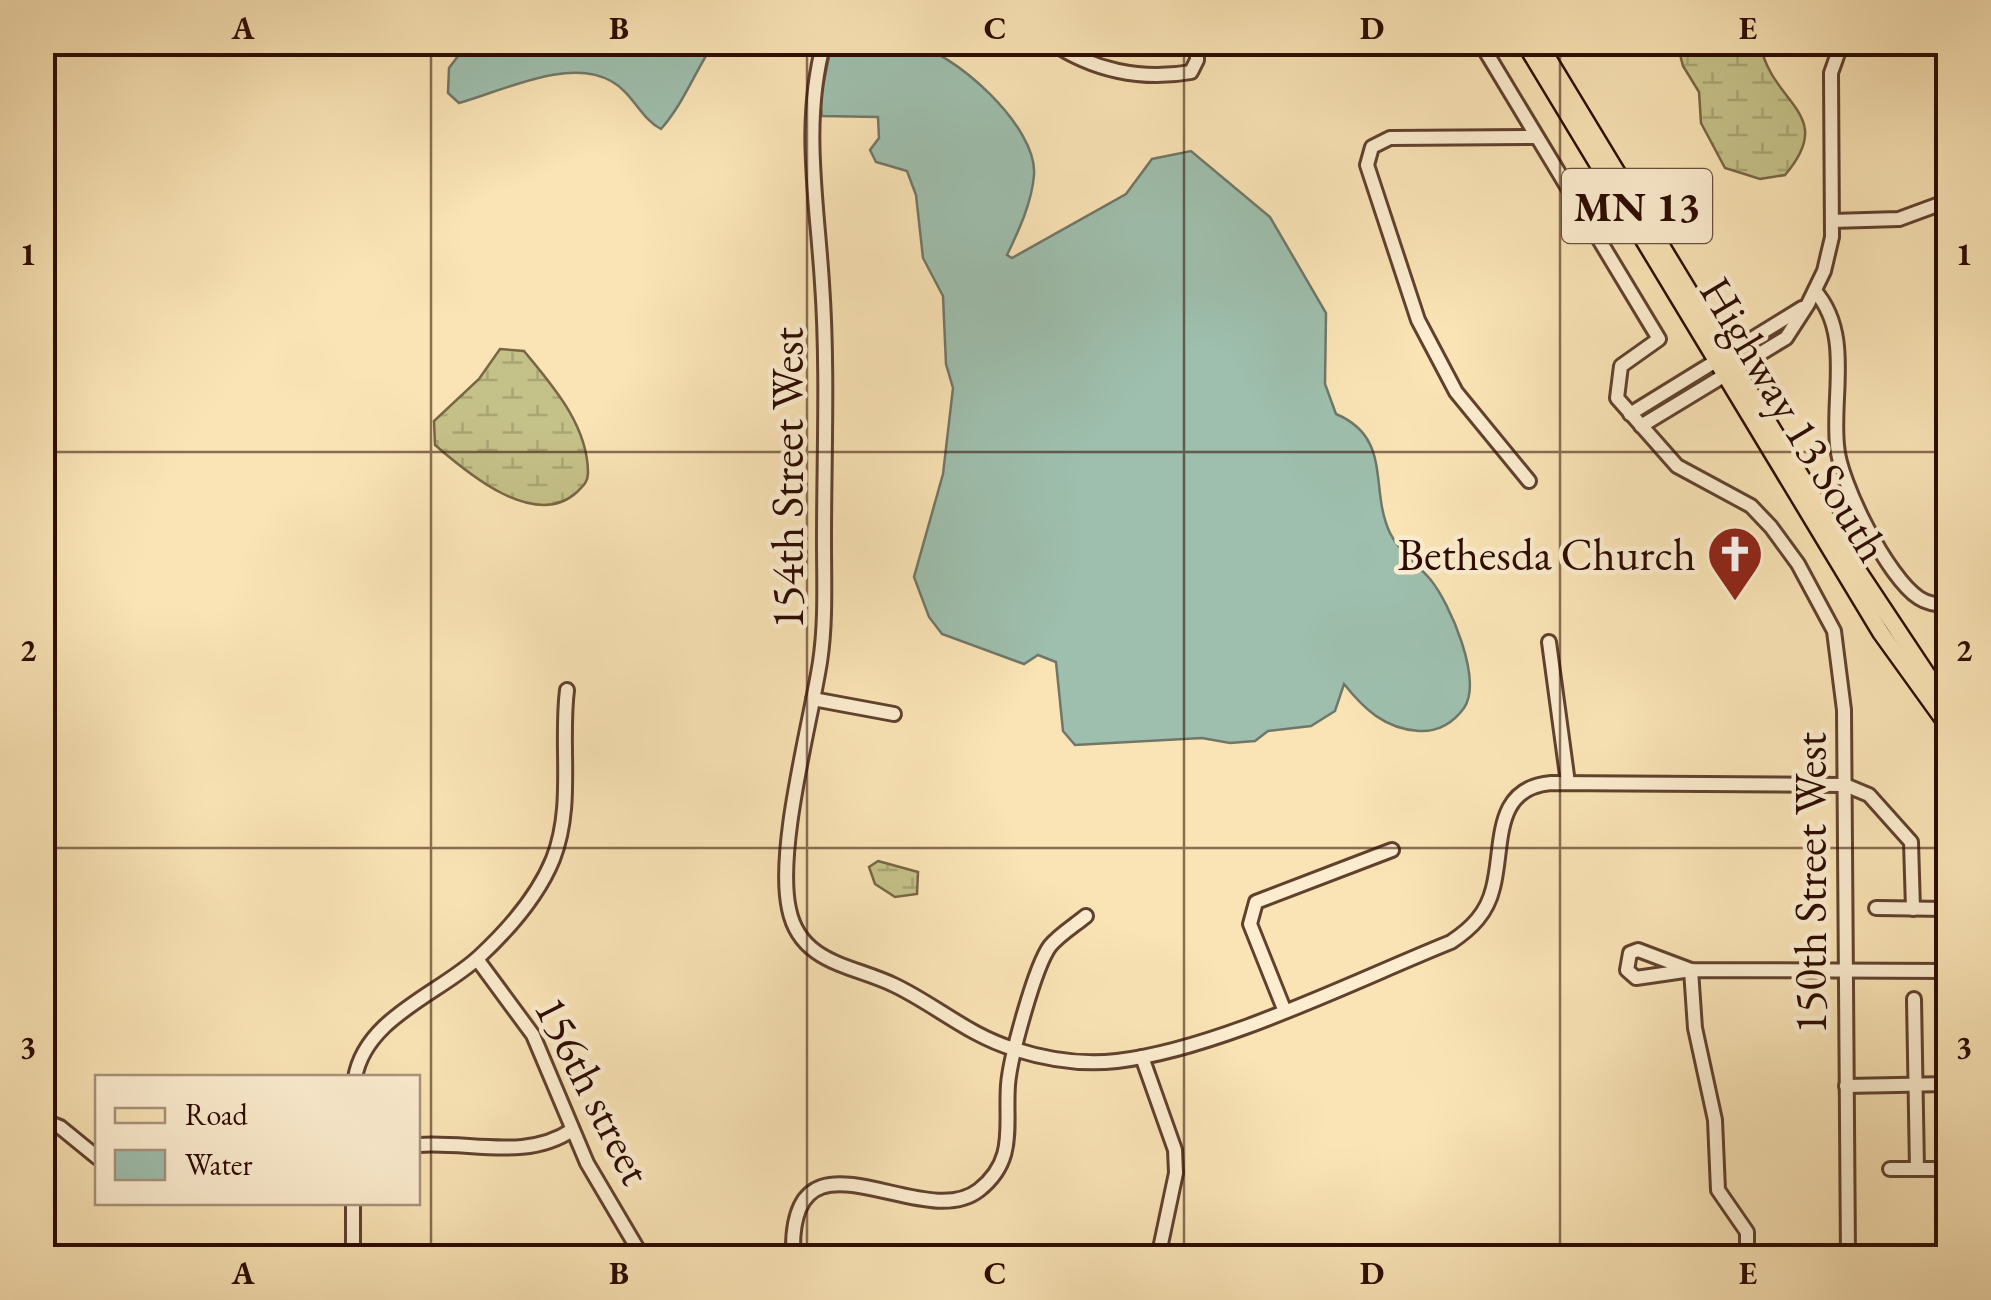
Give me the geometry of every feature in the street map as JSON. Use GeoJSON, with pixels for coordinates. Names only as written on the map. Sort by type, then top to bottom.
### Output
{"type":"FeatureCollection","features":[{"type":"Feature","properties":{"kind":"main road","name":"Highway 13 South"},"geometry":{"type":"LineString","coordinates":[[1524,42],[1721,358]]}},
{"type":"Feature","properties":{"kind":"main road","name":"Highway 13 South"},"geometry":{"type":"LineString","coordinates":[[1538,42],[1881,633],[1948,726]]}},
{"type":"Feature","properties":{"kind":"main road","name":"Highway 13 South"},"geometry":{"type":"LineString","coordinates":[[1730,373],[1948,706]]}},
{"type":"Feature","properties":{"kind":"street","name":"154th Street West"},"geometry":{"type":"LineString","coordinates":[[824,42],[813,83],[810,152],[822,285],[824,626],[792,818],[789,913],[810,948],[837,967],[881,978],[954,1024],[1014,1049]]}},
{"type":"Feature","properties":{"kind":"street"},"geometry":{"type":"LineString","coordinates":[[1051,42],[1082,62],[1123,73],[1172,76],[1191,72],[1197,60],[1197,42]]}},
{"type":"Feature","properties":{"kind":"street"},"geometry":{"type":"LineString","coordinates":[[1480,42],[1659,339],[1620,366],[1617,398],[1630,414],[1811,298]]}},
{"type":"Feature","properties":{"kind":"street"},"geometry":{"type":"LineString","coordinates":[[1641,426],[1786,338],[1811,298],[1824,272],[1832,221],[1831,73],[1842,42]]}},
{"type":"Feature","properties":{"kind":"street"},"geometry":{"type":"LineString","coordinates":[[1529,482],[1456,392],[1418,320],[1367,165],[1372,147],[1390,138],[1536,137]]}},
{"type":"Feature","properties":{"kind":"street"},"geometry":{"type":"LineString","coordinates":[[1832,221],[1899,219],[1948,202]]}},
{"type":"Feature","properties":{"kind":"street"},"geometry":{"type":"LineString","coordinates":[[1811,298],[1831,310],[1837,334],[1836,446],[1841,474],[1902,582],[1925,602],[1948,605]]}},
{"type":"Feature","properties":{"kind":"street","name":"150th Street West"},"geometry":{"type":"LineString","coordinates":[[1630,414],[1677,466],[1752,506],[1798,564],[1834,631],[1844,710],[1848,1258]]}},
{"type":"Feature","properties":{"kind":"street"},"geometry":{"type":"LineString","coordinates":[[1550,642],[1568,783]]}},
{"type":"Feature","properties":{"kind":"street"},"geometry":{"type":"LineString","coordinates":[[355,1075],[357,1064],[384,1027],[477,958],[533,896],[552,861],[564,812],[567,690]]}},
{"type":"Feature","properties":{"kind":"street"},"geometry":{"type":"LineString","coordinates":[[813,699],[894,714]]}},
{"type":"Feature","properties":{"kind":"street"},"geometry":{"type":"LineString","coordinates":[[1014,1049],[1067,1062],[1142,1057],[1192,1044],[1451,942],[1474,927],[1494,886],[1501,823],[1509,805],[1538,784],[1845,785],[1869,795],[1911,842],[1913,908]]}},
{"type":"Feature","properties":{"kind":"street"},"geometry":{"type":"LineString","coordinates":[[1284,1009],[1250,924],[1256,902],[1392,850]]}},
{"type":"Feature","properties":{"kind":"street"},"geometry":{"type":"LineString","coordinates":[[1876,908],[1948,909]]}},
{"type":"Feature","properties":{"kind":"street"},"geometry":{"type":"LineString","coordinates":[[793,1251],[792,1224],[807,1198],[822,1187],[842,1181],[863,1183],[923,1202],[950,1201],[977,1192],[998,1170],[1008,1147],[1008,1088],[1014,1049],[1050,947],[1086,916]]}},
{"type":"Feature","properties":{"kind":"street","name":"156th street"},"geometry":{"type":"LineString","coordinates":[[477,958],[533,1036],[572,1130],[643,1258]]}},
{"type":"Feature","properties":{"kind":"street"},"geometry":{"type":"LineString","coordinates":[[1747,1258],[1747,1232],[1718,1190],[1715,1120],[1695,1028],[1691,970],[1948,971]]}},
{"type":"Feature","properties":{"kind":"street"},"geometry":{"type":"LineString","coordinates":[[1914,1000],[1916,1169]]}},
{"type":"Feature","properties":{"kind":"street"},"geometry":{"type":"LineString","coordinates":[[1142,1057],[1175,1150],[1176,1173],[1158,1258]]}},
{"type":"Feature","properties":{"kind":"street"},"geometry":{"type":"LineString","coordinates":[[1846,1086],[1948,1084]]}},
{"type":"Feature","properties":{"kind":"street"},"geometry":{"type":"LineString","coordinates":[[42,1120],[60,1127],[95,1156]]}},
{"type":"Feature","properties":{"kind":"street"},"geometry":{"type":"LineString","coordinates":[[420,1146],[525,1148],[556,1141],[572,1130]]}},
{"type":"Feature","properties":{"kind":"street"},"geometry":{"type":"LineString","coordinates":[[1890,1169],[1948,1169]]}},
{"type":"Feature","properties":{"kind":"street"},"geometry":{"type":"LineString","coordinates":[[353,1205],[353,1258]]}},
{"type":"Feature","properties":{"kind":"green space"},"geometry":{"type":"Polygon","coordinates":[[[1677,43],[1760,43],[1766,64],[1803,122],[1805,137],[1800,154],[1785,175],[1760,179],[1725,168],[1701,123],[1699,92],[1683,66],[1677,43]]]}},
{"type":"Feature","properties":{"kind":"green space"},"geometry":{"type":"Polygon","coordinates":[[[500,349],[524,351],[566,407],[582,438],[587,479],[577,492],[560,502],[541,505],[502,493],[435,445],[434,421],[479,379],[500,349]]]}},
{"type":"Feature","properties":{"kind":"green space"},"geometry":{"type":"Polygon","coordinates":[[[878,861],[918,872],[917,894],[895,897],[875,884],[869,867],[878,861]]]}},
{"type":"Feature","properties":{"kind":"water"},"geometry":{"type":"Polygon","coordinates":[[[890,41],[927,49],[969,75],[1008,114],[1032,156],[1034,175],[1028,206],[1007,255],[1012,258],[1126,194],[1152,159],[1191,151],[1270,217],[1326,313],[1325,384],[1336,414],[1354,424],[1373,451],[1390,533],[1438,590],[1455,623],[1470,679],[1464,708],[1455,718],[1445,726],[1426,731],[1396,726],[1368,709],[1344,684],[1335,711],[1311,726],[1268,731],[1255,741],[1230,743],[1202,738],[1075,745],[1063,731],[1056,662],[1038,655],[1024,664],[942,634],[929,617],[914,577],[943,474],[953,388],[946,364],[943,296],[923,258],[916,195],[907,171],[876,162],[870,150],[879,138],[878,117],[822,116],[820,100],[832,43],[890,41]]]}},
{"type":"Feature","properties":{"kind":"water"},"geometry":{"type":"Polygon","coordinates":[[[468,42],[714,43],[661,129],[647,119],[619,86],[594,75],[536,78],[459,103],[448,93],[449,68],[468,42]]]}},
{"type":"Feature","properties":{"kind":"place","name":"Bethesda Church"},"geometry":{"type":"Point","coordinates":[1735,603]}}]}
